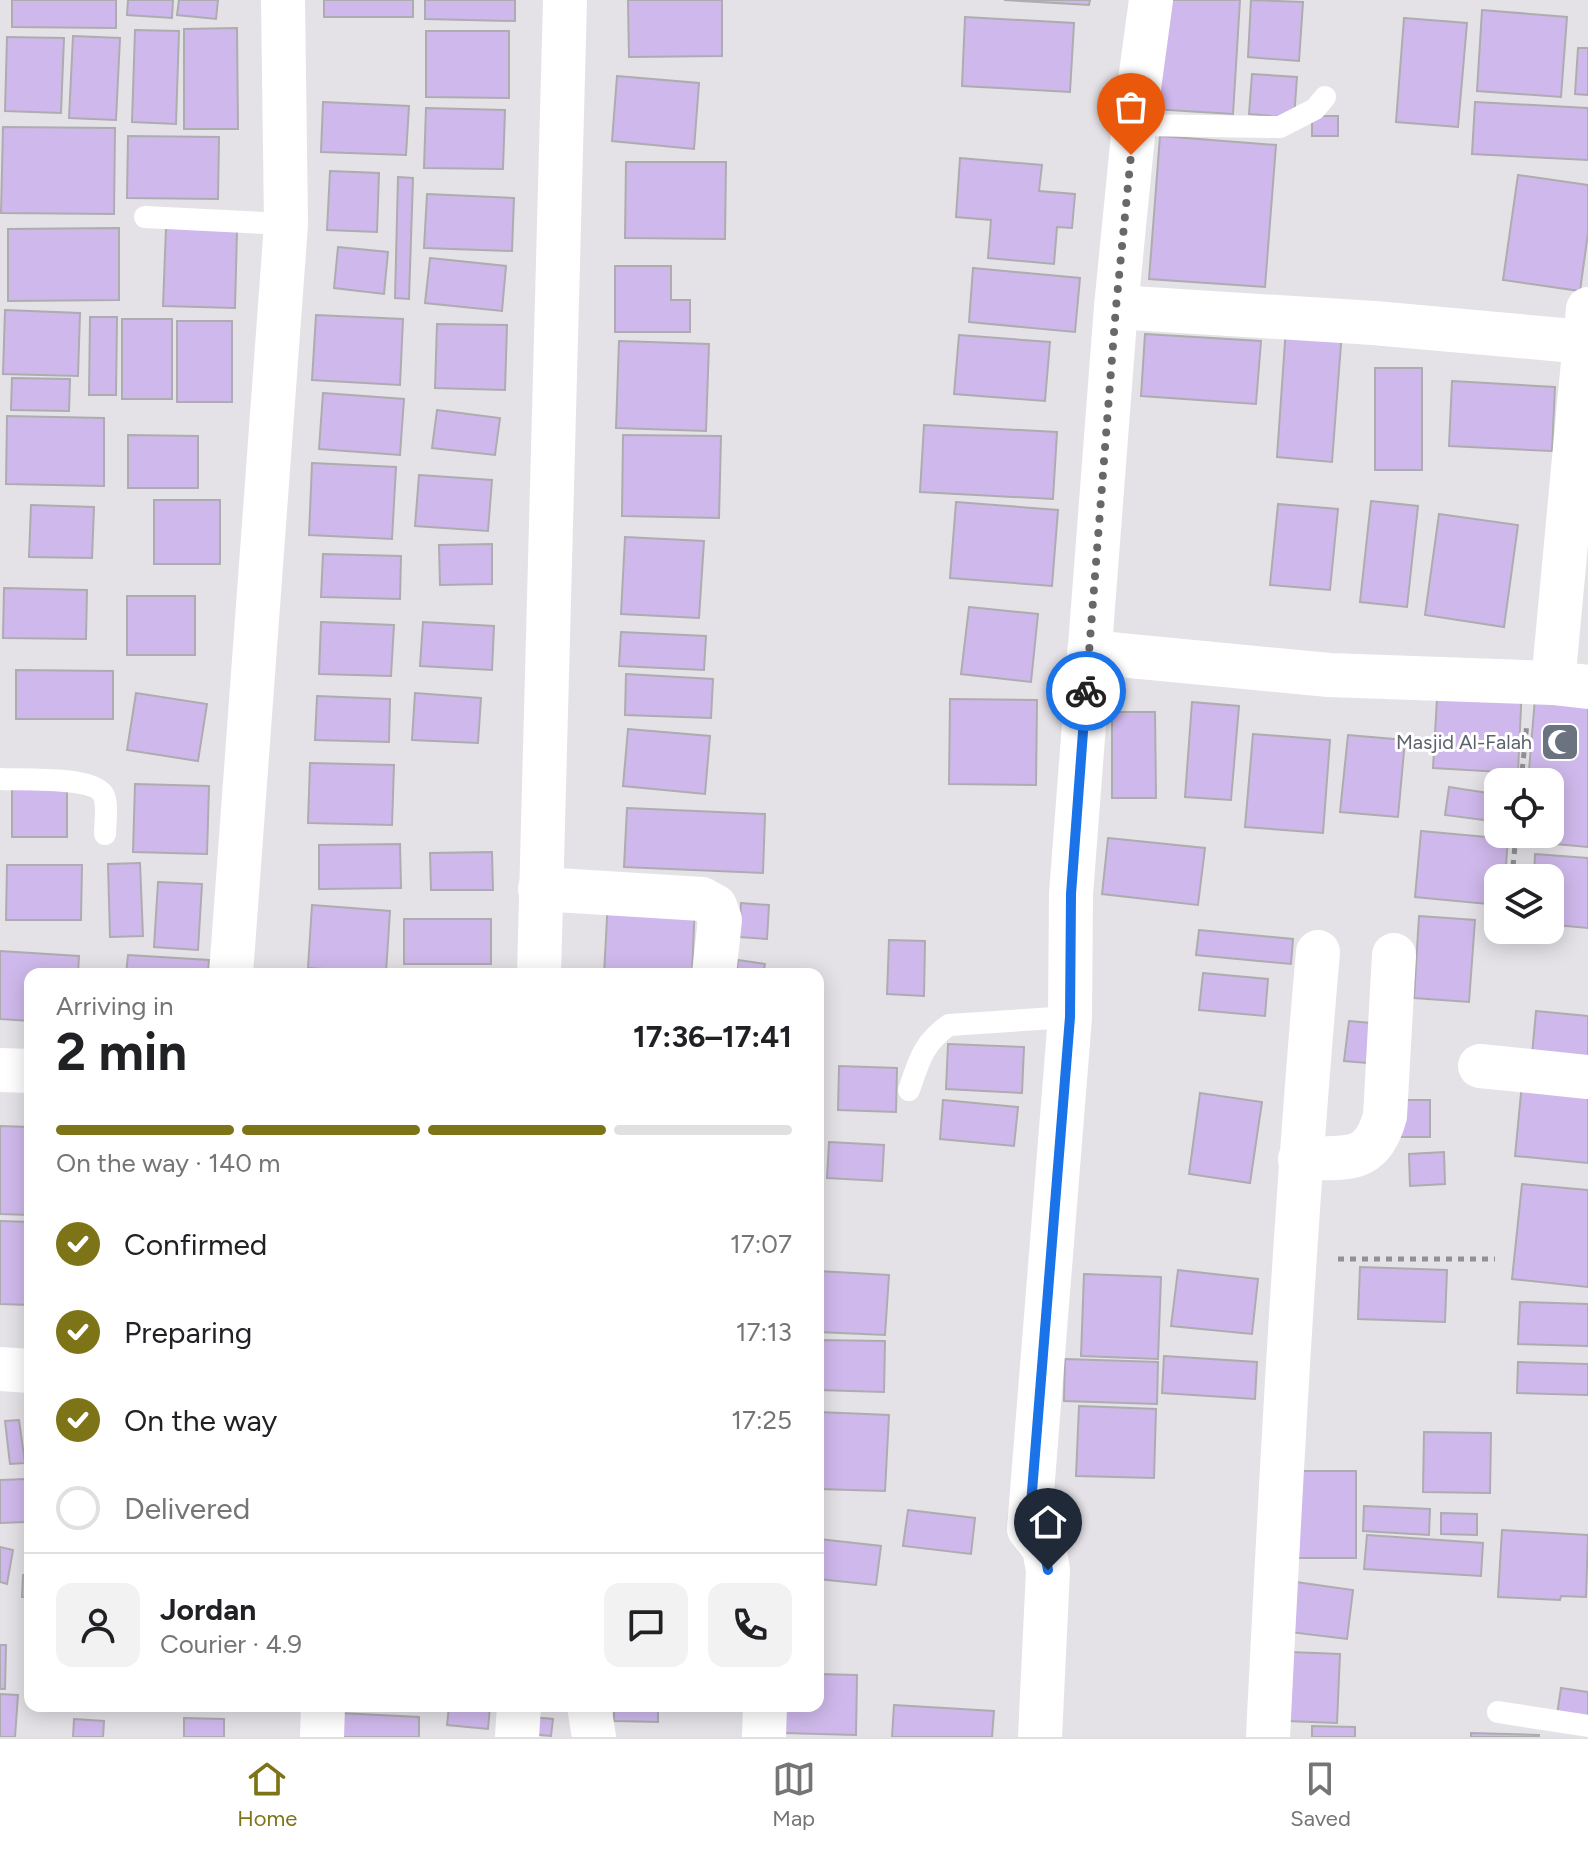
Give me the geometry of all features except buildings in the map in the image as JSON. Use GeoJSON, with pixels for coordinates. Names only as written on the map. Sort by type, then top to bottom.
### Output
{"type":"FeatureCollection","features":[{"type":"Feature","properties":{"kind":"street"},"geometry":{"type":"LineString","coordinates":[[231,968],[286,224],[283,0]]}},
{"type":"Feature","properties":{"kind":"street"},"geometry":{"type":"LineString","coordinates":[[539,968],[565,0]]}},
{"type":"Feature","properties":{"kind":"street"},"geometry":{"type":"LineString","coordinates":[[1040,1737],[1048,1570],[1044,1548],[1029,1529],[1070,1017],[1071,894],[1116,307],[1134,125],[1151,0]]}},
{"type":"Feature","properties":{"kind":"street"},"geometry":{"type":"LineString","coordinates":[[1089,652],[1329,675],[1557,684],[1586,326],[1374,323],[1116,307]]}},
{"type":"Feature","properties":{"kind":"street"},"geometry":{"type":"LineString","coordinates":[[540,889],[702,899],[715,906],[720,920],[715,968]]}},
{"type":"Feature","properties":{"kind":"street"},"geometry":{"type":"LineString","coordinates":[[1268,1737],[1297,1258],[1300,1159],[1318,952]]}},
{"type":"Feature","properties":{"kind":"street"},"geometry":{"type":"LineString","coordinates":[[1300,1159],[1359,1155],[1368,1150],[1379,1136],[1385,1116],[1394,955]]}},
{"type":"Feature","properties":{"kind":"street"},"geometry":{"type":"LineString","coordinates":[[1480,1066],[1588,1077]]}},
{"type":"Feature","properties":{"kind":"street"},"geometry":{"type":"LineString","coordinates":[[0,1070],[24,1071]]}},
{"type":"Feature","properties":{"kind":"street"},"geometry":{"type":"LineString","coordinates":[[0,1369],[24,1371]]}},
{"type":"Feature","properties":{"kind":"street"},"geometry":{"type":"LineString","coordinates":[[322,1737],[323,1712]]}},
{"type":"Feature","properties":{"kind":"street"},"geometry":{"type":"LineString","coordinates":[[517,1737],[519,1712]]}},
{"type":"Feature","properties":{"kind":"street"},"geometry":{"type":"LineString","coordinates":[[590,1712],[594,1737]]}},
{"type":"Feature","properties":{"kind":"street"},"geometry":{"type":"LineString","coordinates":[[764,1737],[765,1712]]}},
{"type":"Feature","properties":{"kind":"lane"},"geometry":{"type":"LineString","coordinates":[[1134,125],[1280,127],[1315,109],[1325,97]]}},
{"type":"Feature","properties":{"kind":"lane"},"geometry":{"type":"LineString","coordinates":[[145,217],[286,224]]}},
{"type":"Feature","properties":{"kind":"lane"},"geometry":{"type":"LineString","coordinates":[[0,779],[85,782],[100,789],[105,797],[105,834]]}},
{"type":"Feature","properties":{"kind":"lane"},"geometry":{"type":"LineString","coordinates":[[909,1090],[926,1045],[949,1025],[1070,1017]]}},
{"type":"Feature","properties":{"kind":"lane"},"geometry":{"type":"LineString","coordinates":[[1498,1712],[1588,1726]]}},
{"type":"Feature","properties":{"kind":"path"},"geometry":{"type":"LineString","coordinates":[[1526,768],[1557,684]]}},
{"type":"Feature","properties":{"kind":"path"},"geometry":{"type":"LineString","coordinates":[[1297,1258],[1495,1259]]}},
{"type":"Feature","properties":{"kind":"way so far"},"geometry":{"type":"LineString","coordinates":[[1086,691],[1131,155]]}},
{"type":"Feature","properties":{"kind":"place","name":"Masjid Al-Falah"},"geometry":{"type":"Point","coordinates":[1560,742]}},
{"type":"Feature","properties":{"kind":"route"},"geometry":{"type":"LineString","coordinates":[[1048,1570],[1044,1548],[1029,1529],[1070,1017],[1071,894],[1086,691]]}}]}
